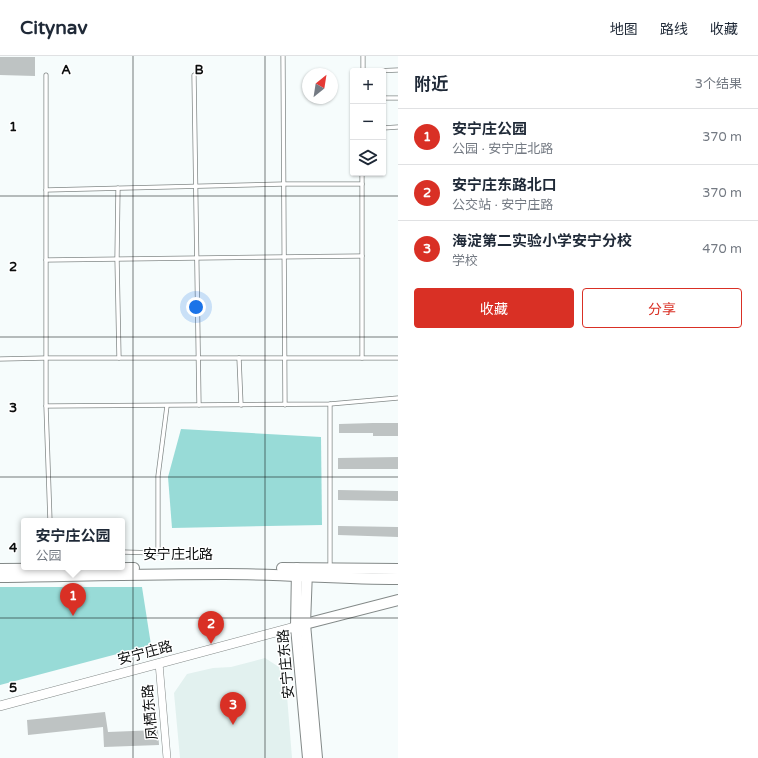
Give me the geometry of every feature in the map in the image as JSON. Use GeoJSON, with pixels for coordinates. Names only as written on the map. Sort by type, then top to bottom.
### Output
{"type":"FeatureCollection","features":[{"type":"Feature","properties":{"kind":"main road","name":"安宁庄北路"},"geometry":{"type":"LineString","coordinates":[[0,569],[21,569]]}},
{"type":"Feature","properties":{"kind":"main road"},"geometry":{"type":"LineString","coordinates":[[302,572],[330,569],[398,569]]}},
{"type":"Feature","properties":{"kind":"main road","name":"安宁庄北路"},"geometry":{"type":"LineString","coordinates":[[101,570],[302,572]]}},
{"type":"Feature","properties":{"kind":"main road"},"geometry":{"type":"LineString","coordinates":[[302,572],[352,579],[398,579]]}},
{"type":"Feature","properties":{"kind":"main road","name":"安宁庄北路"},"geometry":{"type":"LineString","coordinates":[[0,577],[302,572]]}},
{"type":"Feature","properties":{"kind":"main road","name":"安宁庄东路"},"geometry":{"type":"LineString","coordinates":[[302,572],[301,626],[308,758]]}},
{"type":"Feature","properties":{"kind":"main road","name":"安宁庄路"},"geometry":{"type":"LineString","coordinates":[[301,626],[398,600]]}},
{"type":"Feature","properties":{"kind":"main road","name":"安宁庄东路"},"geometry":{"type":"LineString","coordinates":[[301,626],[317,758]]}},
{"type":"Feature","properties":{"kind":"street","name":"安宁庄路"},"geometry":{"type":"LineString","coordinates":[[0,706],[301,626]]}},
{"type":"Feature","properties":{"kind":"street","name":"凤栖东路"},"geometry":{"type":"LineString","coordinates":[[159,663],[167,758]]}},
{"type":"Feature","properties":{"kind":"lane"},"geometry":{"type":"LineString","coordinates":[[283,56],[285,405]]}},
{"type":"Feature","properties":{"kind":"lane"},"geometry":{"type":"LineString","coordinates":[[363,56],[363,68]]}},
{"type":"Feature","properties":{"kind":"lane"},"geometry":{"type":"LineString","coordinates":[[386,70],[398,70]]}},
{"type":"Feature","properties":{"kind":"lane"},"geometry":{"type":"LineString","coordinates":[[46,75],[46,406],[50,518]]}},
{"type":"Feature","properties":{"kind":"lane"},"geometry":{"type":"LineString","coordinates":[[194,75],[199,405]]}},
{"type":"Feature","properties":{"kind":"lane"},"geometry":{"type":"LineString","coordinates":[[386,98],[398,98]]}},
{"type":"Feature","properties":{"kind":"lane"},"geometry":{"type":"LineString","coordinates":[[386,128],[398,127]]}},
{"type":"Feature","properties":{"kind":"lane"},"geometry":{"type":"LineString","coordinates":[[362,176],[362,358]]}},
{"type":"Feature","properties":{"kind":"lane"},"geometry":{"type":"LineString","coordinates":[[46,190],[284,184],[362,184]]}},
{"type":"Feature","properties":{"kind":"lane"},"geometry":{"type":"LineString","coordinates":[[118,188],[117,258],[119,358]]}},
{"type":"Feature","properties":{"kind":"lane"},"geometry":{"type":"LineString","coordinates":[[46,260],[362,256]]}},
{"type":"Feature","properties":{"kind":"lane"},"geometry":{"type":"LineString","coordinates":[[239,358],[241,405]]}},
{"type":"Feature","properties":{"kind":"lane"},"geometry":{"type":"LineString","coordinates":[[0,359],[398,358]]}},
{"type":"Feature","properties":{"kind":"lane"},"geometry":{"type":"LineString","coordinates":[[46,406],[330,404],[398,398]]}},
{"type":"Feature","properties":{"kind":"lane"},"geometry":{"type":"LineString","coordinates":[[330,404],[330,569]]}},
{"type":"Feature","properties":{"kind":"lane"},"geometry":{"type":"LineString","coordinates":[[125,552],[158,553],[158,476],[167,406]]}},
{"type":"Feature","properties":{"kind":"shaded area"},"geometry":{"type":"Polygon","coordinates":[[[181,429],[321,437],[322,525],[172,528],[168,477],[181,429]]]}},
{"type":"Feature","properties":{"kind":"shaded area"},"geometry":{"type":"Polygon","coordinates":[[[0,587],[142,587],[151,645],[0,685],[0,587]]]}},
{"type":"Feature","properties":{"kind":"shaded area"},"geometry":{"type":"Polygon","coordinates":[[[265,658],[285,671],[292,758],[180,758],[174,693],[187,674],[213,668],[231,667],[265,658]]]}},
{"type":"Feature","properties":{"kind":"building"},"geometry":{"type":"Polygon","coordinates":[[[0,57],[35,57],[35,76],[0,75],[0,57]]]}},
{"type":"Feature","properties":{"kind":"building"},"geometry":{"type":"Polygon","coordinates":[[[398,423],[398,436],[373,436],[373,433],[339,433],[339,424],[398,423]]]}},
{"type":"Feature","properties":{"kind":"building"},"geometry":{"type":"Polygon","coordinates":[[[398,457],[398,469],[338,469],[338,458],[398,457]]]}},
{"type":"Feature","properties":{"kind":"building"},"geometry":{"type":"Polygon","coordinates":[[[338,490],[398,491],[398,501],[338,500],[338,490]]]}},
{"type":"Feature","properties":{"kind":"building"},"geometry":{"type":"Polygon","coordinates":[[[338,526],[398,527],[398,537],[338,535],[338,526]]]}},
{"type":"Feature","properties":{"kind":"building"},"geometry":{"type":"Polygon","coordinates":[[[105,712],[108,732],[158,730],[159,745],[104,747],[103,727],[28,735],[27,720],[105,712]]]}},
{"type":"Feature","properties":{"kind":"place","name":"安宁庄公园"},"geometry":{"type":"Point","coordinates":[73,616]}},
{"type":"Feature","properties":{"kind":"place","name":"安宁庄东路北口"},"geometry":{"type":"Point","coordinates":[211,644]}},
{"type":"Feature","properties":{"kind":"place","name":"海淀第二实验小学安宁分校"},"geometry":{"type":"Point","coordinates":[233,725]}}]}
